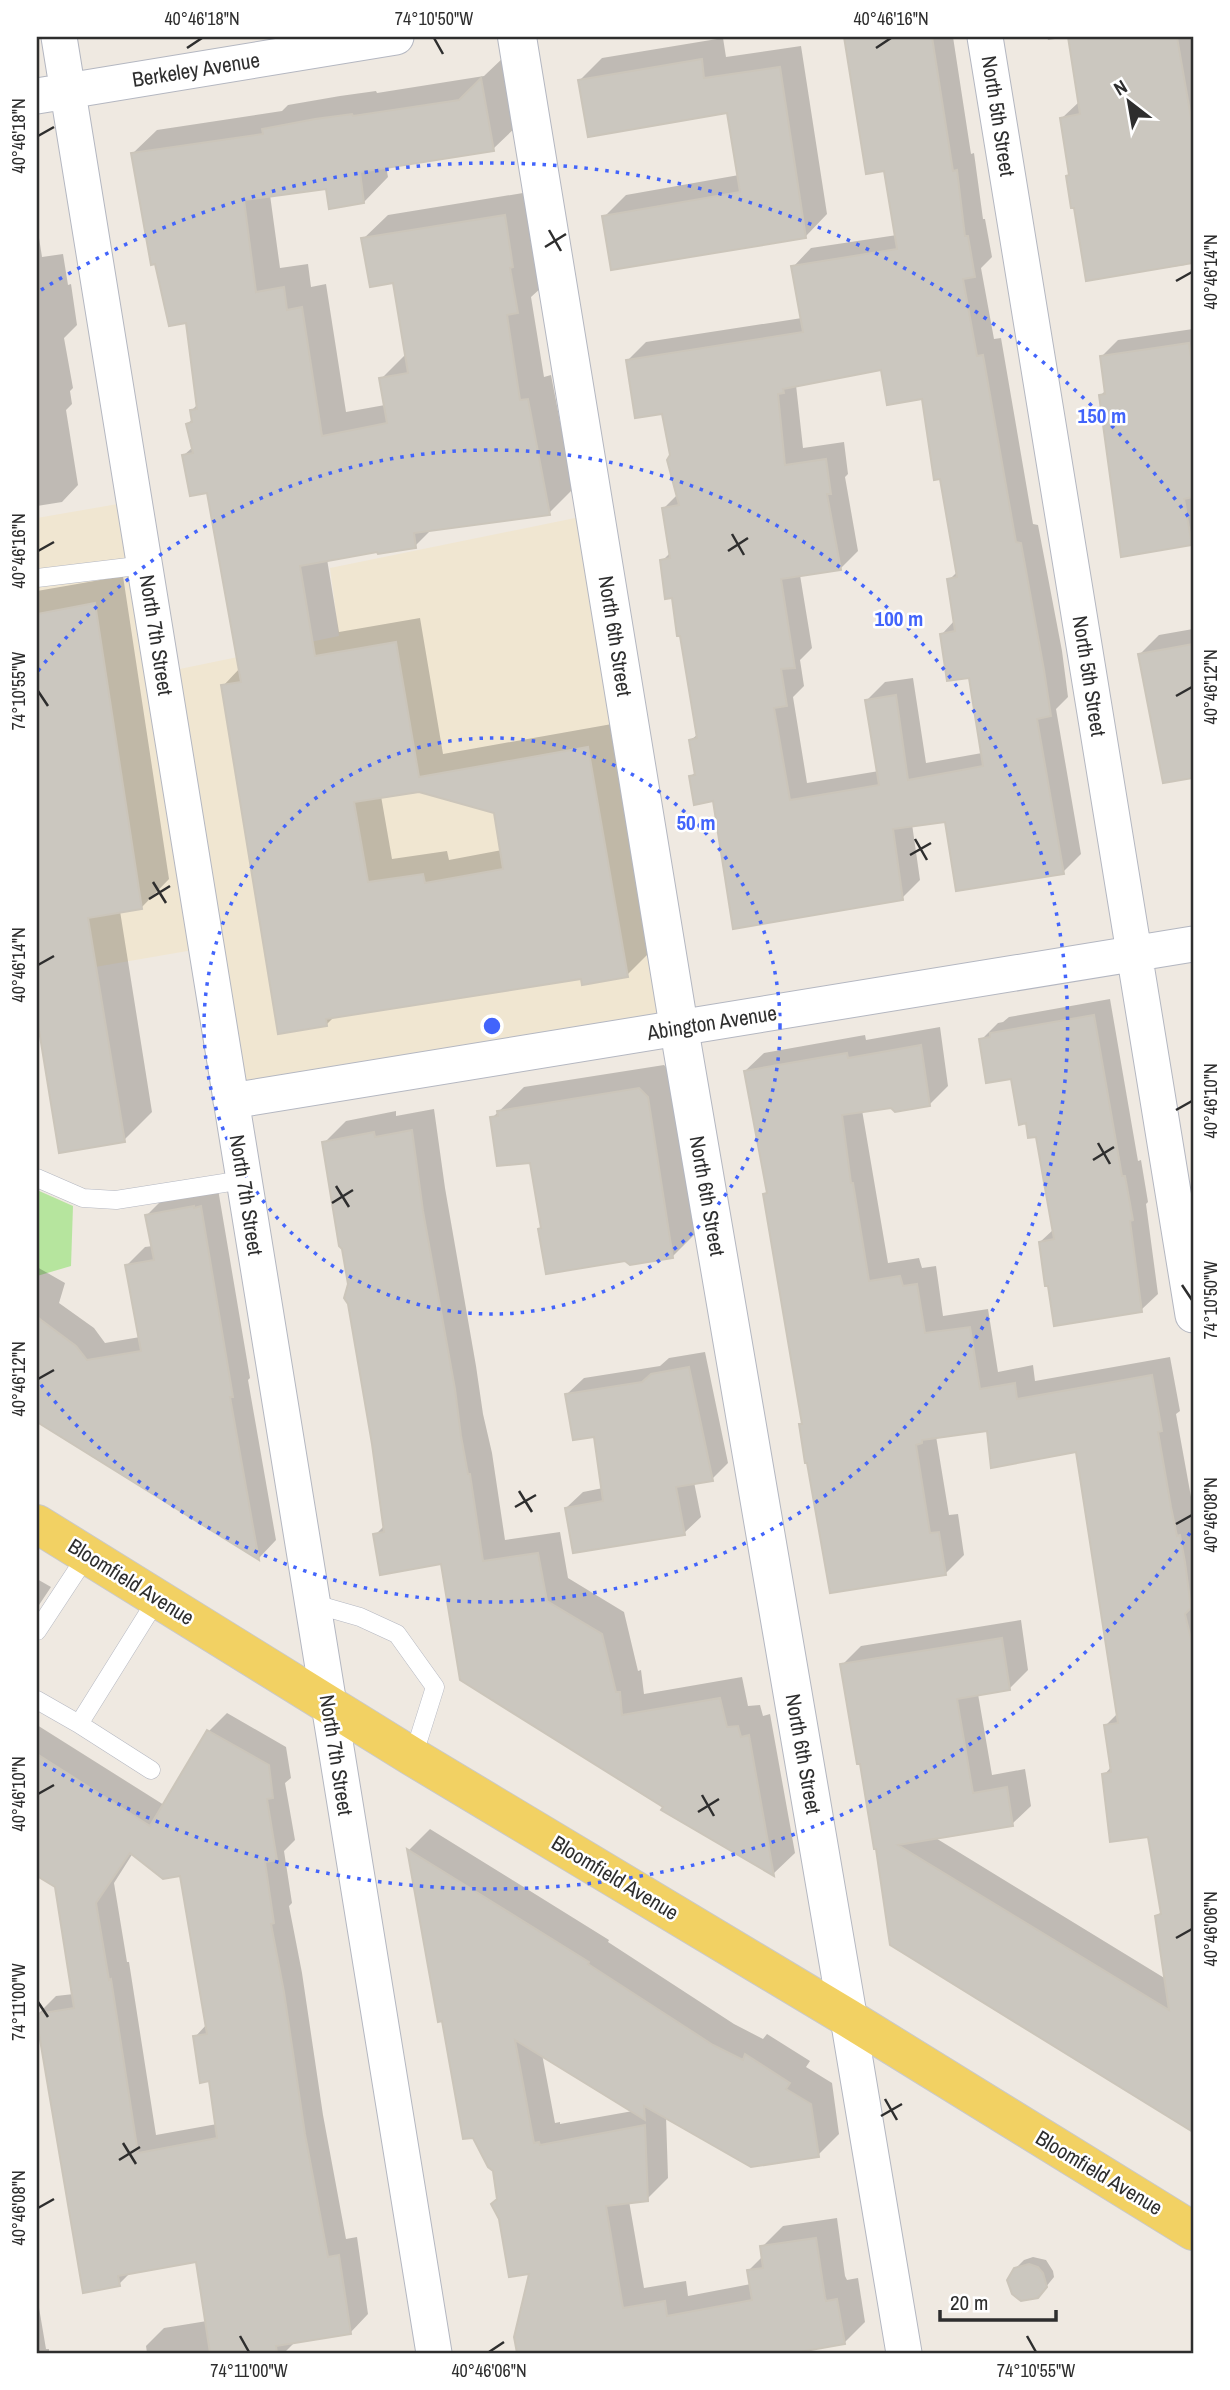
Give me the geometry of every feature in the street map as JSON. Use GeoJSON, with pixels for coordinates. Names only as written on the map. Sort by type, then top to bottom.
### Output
{"type":"FeatureCollection","features":[{"type":"Feature","properties":{"kind":"main road","name":"Bloomfield Avenue"},"geometry":{"type":"LineString","coordinates":[[37,1524],[413,1757],[849,2018],[1193,2231]]}},
{"type":"Feature","properties":{"kind":"street","name":"North 7th Street"},"geometry":{"type":"LineString","coordinates":[[59,37],[52,93],[145,565],[434,2353]]}},
{"type":"Feature","properties":{"kind":"street","name":"Berkeley Avenue"},"geometry":{"type":"LineString","coordinates":[[52,93],[396,37]]}},
{"type":"Feature","properties":{"kind":"street","name":"North 6th Street"},"geometry":{"type":"LineString","coordinates":[[517,37],[678,1028],[849,2018],[904,2353]]}},
{"type":"Feature","properties":{"kind":"street","name":"North 5th Street"},"geometry":{"type":"LineString","coordinates":[[985,37],[1193,1315]]}},
{"type":"Feature","properties":{"kind":"street","name":"Abington Avenue"},"geometry":{"type":"LineString","coordinates":[[231,1101],[1193,944]]}},
{"type":"Feature","properties":{"kind":"lane"},"geometry":{"type":"LineString","coordinates":[[37,578],[145,565]]}},
{"type":"Feature","properties":{"kind":"lane"},"geometry":{"type":"LineString","coordinates":[[37,1178],[83,1198],[116,1200],[243,1180]]}},
{"type":"Feature","properties":{"kind":"lane"},"geometry":{"type":"LineString","coordinates":[[37,1631],[87,1555]]}},
{"type":"Feature","properties":{"kind":"lane"},"geometry":{"type":"LineString","coordinates":[[79,1724],[157,1599]]}},
{"type":"Feature","properties":{"kind":"lane"},"geometry":{"type":"LineString","coordinates":[[311,1603],[360,1617],[397,1634],[435,1687],[413,1757]]}},
{"type":"Feature","properties":{"kind":"lane"},"geometry":{"type":"LineString","coordinates":[[37,1700],[151,1770]]}},
{"type":"Feature","properties":{"kind":"shaded area"},"geometry":{"type":"Polygon","coordinates":[[[135,501],[199,949],[37,977],[37,518],[135,501]]]}},
{"type":"Feature","properties":{"kind":"shaded area"},"geometry":{"type":"Polygon","coordinates":[[[580,517],[669,1019],[230,1095],[170,671],[339,636],[330,568],[580,517]]]}},
{"type":"Feature","properties":{"kind":"green space"},"geometry":{"type":"Polygon","coordinates":[[[37,1190],[73,1206],[71,1266],[37,1276],[37,1190]]]}},
{"type":"Feature","properties":{"kind":"building"},"geometry":{"type":"Polygon","coordinates":[[[844,37],[932,37],[953,171],[957,170],[965,236],[968,236],[975,277],[963,279],[977,356],[983,355],[1016,542],[1021,543],[1044,670],[1051,716],[1037,719],[1064,874],[956,891],[945,822],[893,829],[903,900],[733,929],[713,801],[694,805],[689,776],[695,775],[689,740],[697,738],[672,598],[665,599],[660,560],[670,558],[662,508],[679,505],[667,460],[670,455],[662,414],[635,418],[626,360],[803,332],[791,266],[897,249],[884,171],[866,174],[844,37]],[[881,370],[783,389],[784,393],[778,394],[785,465],[826,459],[831,494],[827,494],[841,570],[781,579],[795,668],[781,669],[787,706],[774,708],[790,800],[879,785],[865,700],[896,695],[908,780],[983,766],[969,678],[947,681],[940,634],[955,631],[947,579],[957,577],[940,479],[934,480],[922,399],[887,405],[881,370]]]}},
{"type":"Feature","properties":{"kind":"building"},"geometry":{"type":"Polygon","coordinates":[[[1068,37],[1177,37],[1193,129],[1193,263],[1086,281],[1074,208],[1071,208],[1060,118],[1080,114],[1068,37]]]}},
{"type":"Feature","properties":{"kind":"building"},"geometry":{"type":"Polygon","coordinates":[[[702,59],[704,78],[780,67],[806,238],[611,270],[602,216],[740,192],[727,113],[588,137],[578,80],[702,59]]]}},
{"type":"Feature","properties":{"kind":"building"},"geometry":{"type":"Polygon","coordinates":[[[481,78],[494,151],[360,172],[364,203],[329,209],[326,189],[244,200],[256,292],[284,287],[287,310],[302,307],[322,436],[387,423],[379,378],[408,373],[393,283],[370,287],[361,238],[505,215],[518,313],[507,315],[520,400],[528,399],[550,515],[414,533],[416,548],[300,566],[315,656],[396,642],[419,777],[588,747],[628,977],[582,985],[581,979],[326,1019],[327,1026],[278,1034],[221,685],[241,682],[207,493],[190,496],[182,455],[193,453],[186,424],[192,422],[190,410],[197,409],[186,323],[169,326],[155,264],[151,265],[131,153],[263,134],[262,129],[315,119],[459,100],[481,78]],[[419,792],[354,802],[368,882],[423,874],[425,883],[503,869],[494,813],[419,792]]]}},
{"type":"Feature","properties":{"kind":"building"},"geometry":{"type":"Polygon","coordinates":[[[1189,343],[1193,371],[1193,497],[1184,499],[1192,545],[1121,557],[1099,395],[1105,394],[1100,356],[1189,343]]]}},
{"type":"Feature","properties":{"kind":"building"},"geometry":{"type":"Polygon","coordinates":[[[95,603],[142,909],[88,918],[125,1142],[59,1153],[37,1018],[37,614],[95,603]]]}},
{"type":"Feature","properties":{"kind":"building"},"geometry":{"type":"Polygon","coordinates":[[[1193,644],[1193,778],[1163,783],[1138,654],[1193,644]]]}},
{"type":"Feature","properties":{"kind":"building"},"geometry":{"type":"Polygon","coordinates":[[[1094,1015],[1122,1176],[1125,1176],[1133,1220],[1130,1221],[1142,1312],[1054,1326],[1039,1242],[1054,1239],[1036,1137],[1028,1138],[1026,1123],[1019,1125],[1011,1079],[986,1083],[979,1039],[990,1037],[990,1033],[1094,1015]]]}},
{"type":"Feature","properties":{"kind":"building"},"geometry":{"type":"Polygon","coordinates":[[[921,1045],[930,1106],[895,1112],[891,1108],[842,1115],[869,1281],[900,1276],[903,1286],[917,1284],[925,1333],[970,1327],[980,1389],[1015,1383],[1017,1399],[1152,1375],[1162,1431],[1158,1432],[1177,1536],[1180,1535],[1191,1608],[1185,1614],[1193,1647],[1193,2132],[890,1945],[876,1849],[860,1764],[857,1764],[840,1664],[1002,1638],[1010,1690],[957,1699],[973,1793],[1007,1787],[1013,1826],[898,1845],[1169,2010],[1155,1916],[1161,1914],[1148,1837],[1110,1842],[1102,1774],[1111,1772],[1104,1725],[1118,1723],[1076,1452],[991,1468],[987,1431],[922,1440],[922,1443],[916,1445],[930,1533],[939,1532],[946,1575],[830,1593],[805,1463],[799,1424],[802,1424],[763,1194],[767,1193],[744,1071],[847,1053],[848,1058],[921,1045]]]}},
{"type":"Feature","properties":{"kind":"building"},"geometry":{"type":"Polygon","coordinates":[[[639,1088],[648,1097],[673,1258],[630,1265],[625,1261],[546,1274],[530,1163],[497,1166],[490,1117],[498,1116],[497,1111],[639,1088]]]}},
{"type":"Feature","properties":{"kind":"building"},"geometry":{"type":"Polygon","coordinates":[[[412,1130],[423,1211],[483,1561],[538,1553],[547,1601],[602,1634],[616,1692],[620,1692],[622,1715],[720,1698],[727,1727],[738,1726],[741,1737],[749,1735],[774,1876],[661,1810],[663,1807],[460,1680],[441,1564],[380,1575],[373,1534],[384,1532],[372,1444],[348,1304],[344,1298],[348,1284],[322,1142],[374,1132],[375,1137],[412,1130]]]}},
{"type":"Feature","properties":{"kind":"building"},"geometry":{"type":"Polygon","coordinates":[[[201,1206],[233,1397],[230,1397],[259,1560],[37,1422],[37,1317],[76,1346],[87,1360],[141,1351],[125,1265],[154,1260],[145,1215],[201,1206]]]}},
{"type":"Feature","properties":{"kind":"building"},"geometry":{"type":"Polygon","coordinates":[[[689,1367],[713,1481],[676,1487],[685,1535],[573,1553],[565,1508],[603,1501],[594,1437],[573,1440],[565,1394],[642,1382],[651,1374],[689,1367]]]}},
{"type":"Feature","properties":{"kind":"building"},"geometry":{"type":"Polygon","coordinates":[[[207,1730],[269,1765],[273,1798],[267,1799],[277,1860],[265,1862],[274,1923],[271,1924],[328,2257],[339,2255],[351,2334],[276,2346],[277,2353],[210,2353],[196,2262],[118,2276],[120,2286],[83,2293],[37,2022],[37,2014],[74,2008],[55,1887],[37,1876],[37,1754],[150,1826],[207,1730]],[[130,1853],[96,1903],[109,1980],[111,1979],[138,2153],[217,2138],[209,2081],[200,2083],[193,2036],[207,2034],[180,1876],[163,1879],[130,1853]]]}},
{"type":"Feature","properties":{"kind":"building"},"geometry":{"type":"Polygon","coordinates":[[[407,1849],[589,1962],[588,1964],[713,2045],[743,2060],[745,2054],[790,2083],[786,2089],[811,2104],[819,2157],[751,2167],[644,2106],[645,2120],[515,2040],[534,2143],[539,2142],[540,2145],[645,2125],[648,2201],[606,2206],[623,2308],[665,2301],[667,2316],[752,2300],[747,2270],[763,2268],[760,2246],[816,2238],[826,2301],[837,2299],[845,2344],[794,2353],[517,2353],[514,2337],[529,2274],[509,2277],[499,2219],[491,2204],[497,2199],[493,2171],[488,2167],[473,2138],[463,2139],[442,2021],[438,2022],[407,1849]]]}},
{"type":"Feature","properties":{"kind":"building"},"geometry":{"type":"Polygon","coordinates":[[[1029,2264],[1038,2267],[1043,2273],[1047,2287],[1038,2298],[1021,2301],[1012,2294],[1007,2280],[1014,2268],[1029,2264]]]}}]}
